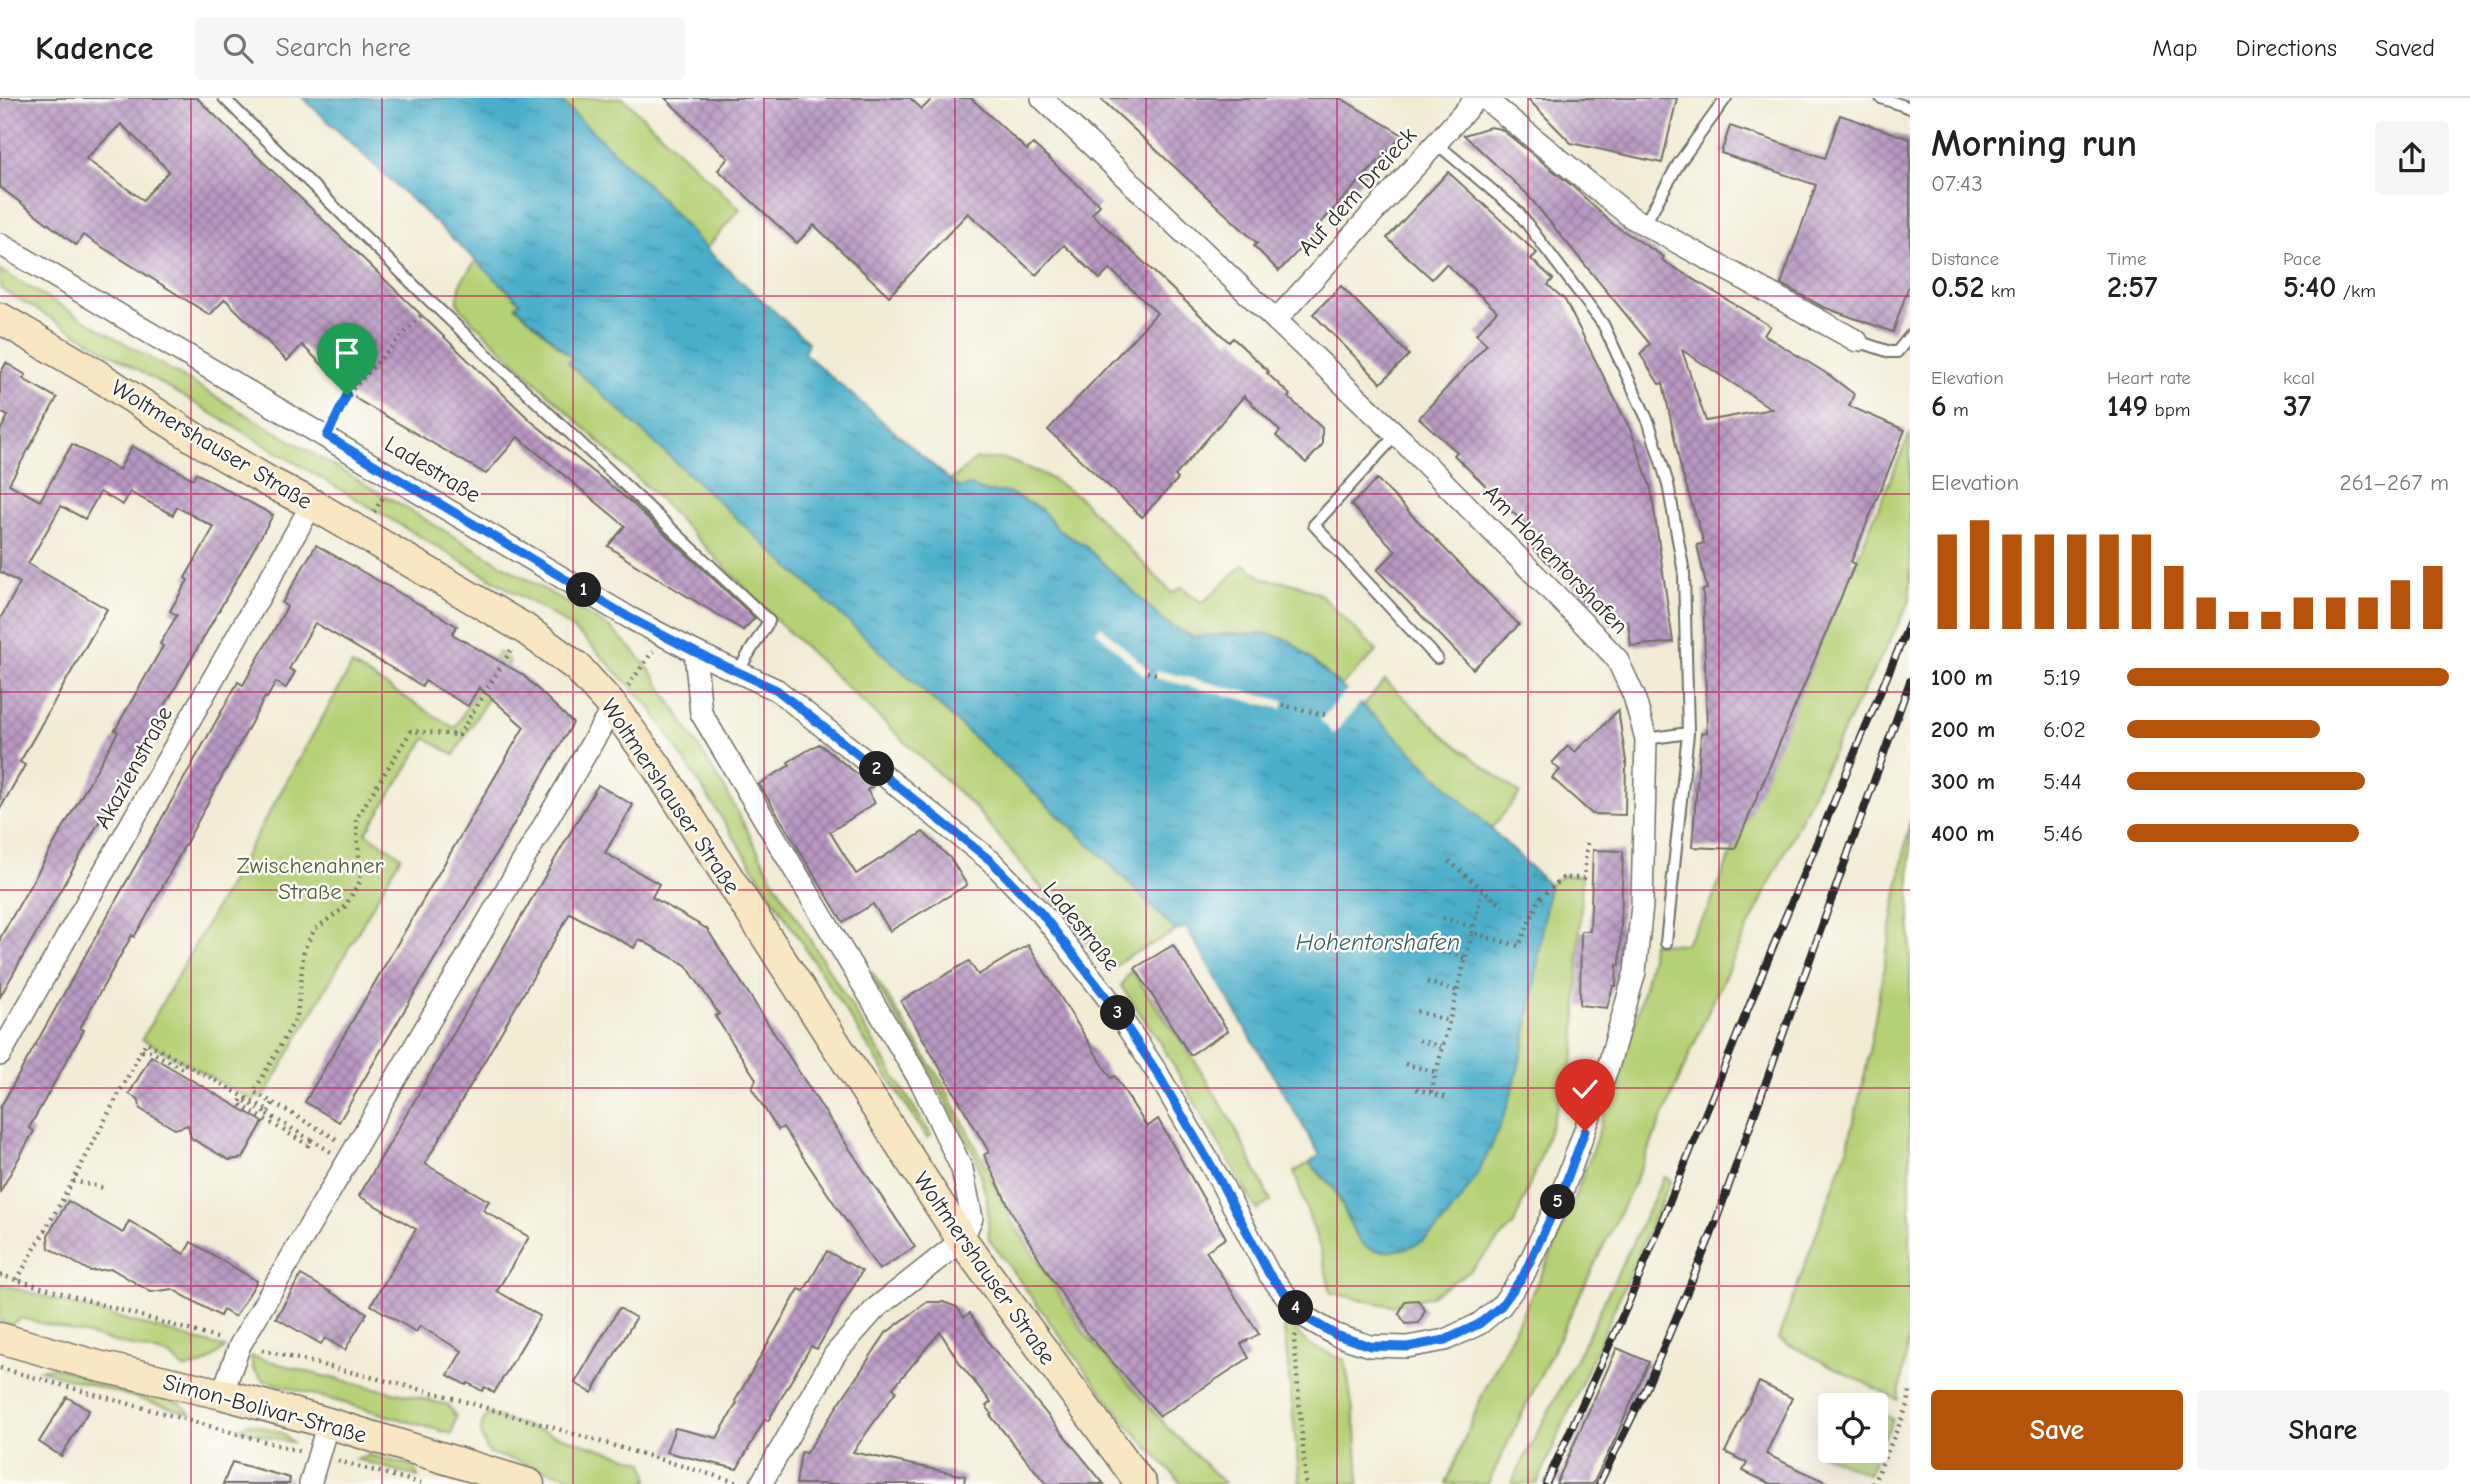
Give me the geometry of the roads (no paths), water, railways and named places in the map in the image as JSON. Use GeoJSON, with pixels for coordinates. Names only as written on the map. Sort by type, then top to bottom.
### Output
{"type":"FeatureCollection","features":[{"type":"Feature","properties":{"kind":"street","name":"Am Hohentorshafen"},"geometry":{"type":"LineString","coordinates":[[1042,98],[1396,435],[1616,659],[1634,696],[1646,738],[1642,905],[1634,972],[1609,1064],[1560,1198],[1523,1276],[1501,1306],[1479,1324],[1445,1340],[1407,1347]]}},
{"type":"Feature","properties":{"kind":"street","name":"Auf dem Dreieck"},"geometry":{"type":"LineString","coordinates":[[1276,320],[1477,98]]}},
{"type":"Feature","properties":{"kind":"street"},"geometry":{"type":"LineString","coordinates":[[1484,98],[1631,217],[1857,341]]}},
{"type":"Feature","properties":{"kind":"street","name":"Ladestraße"},"geometry":{"type":"LineString","coordinates":[[0,244],[630,618],[777,690],[991,861],[1042,914],[1110,1002],[1158,1074],[1219,1179],[1269,1274],[1305,1317],[1336,1335],[1370,1346],[1407,1347]]}},
{"type":"Feature","properties":{"kind":"street","name":"Woltmershauser Straße"},"geometry":{"type":"LineString","coordinates":[[0,318],[94,373],[258,476],[312,504],[525,629],[576,667],[613,707],[655,764],[962,1240],[1141,1484]]}},
{"type":"Feature","properties":{"kind":"street","name":"Akazienstraße"},"geometry":{"type":"LineString","coordinates":[[0,1055],[312,504]]}},
{"type":"Feature","properties":{"kind":"street"},"geometry":{"type":"LineString","coordinates":[[695,652],[701,713],[922,1084],[962,1169],[972,1218],[962,1240],[876,1308],[835,1354],[761,1484]]}},
{"type":"Feature","properties":{"kind":"street"},"geometry":{"type":"LineString","coordinates":[[222,1394],[240,1345],[613,707]]}},
{"type":"Feature","properties":{"kind":"street","name":"Simon-Bolivar-Straße"},"geometry":{"type":"LineString","coordinates":[[0,1338],[98,1366],[222,1394],[328,1423],[529,1484]]}},
{"type":"Feature","properties":{"kind":"street"},"geometry":{"type":"LineString","coordinates":[[310,1484],[328,1423]]}},
{"type":"Feature","properties":{"kind":"lane"},"geometry":{"type":"LineString","coordinates":[[224,98],[432,303],[769,621],[738,671]]}},
{"type":"Feature","properties":{"kind":"lane"},"geometry":{"type":"LineString","coordinates":[[1644,225],[1679,163],[1726,98]]}},
{"type":"Feature","properties":{"kind":"lane"},"geometry":{"type":"LineString","coordinates":[[1881,98],[1910,108]]}},
{"type":"Feature","properties":{"kind":"lane"},"geometry":{"type":"LineString","coordinates":[[1436,143],[1518,212],[1603,324],[1649,423],[1668,484],[1684,573],[1688,733],[1666,943]]}},
{"type":"Feature","properties":{"kind":"lane"},"geometry":{"type":"LineString","coordinates":[[1857,341],[1897,352],[1910,336]]}},
{"type":"Feature","properties":{"kind":"lane"},"geometry":{"type":"LineString","coordinates":[[1396,435],[1314,526],[1437,658]]}},
{"type":"Feature","properties":{"kind":"lane"},"geometry":{"type":"LineString","coordinates":[[1646,738],[1688,733]]}},
{"type":"Feature","properties":{"kind":"water","name":"Hohentorshafen"},"geometry":{"type":"Polygon","coordinates":[[[303,98],[558,98],[653,190],[706,249],[808,342],[804,353],[959,488],[970,485],[987,492],[1008,492],[1041,509],[1060,531],[1084,545],[1165,622],[1192,637],[1270,634],[1290,641],[1382,723],[1549,885],[1531,1008],[1513,1088],[1500,1127],[1483,1164],[1461,1199],[1438,1228],[1421,1242],[1402,1249],[1378,1251],[1360,1242],[1335,1190],[1309,1163],[1320,1155],[1186,927],[1176,931],[1099,853],[568,363],[572,358],[516,306],[520,302],[303,98]]]}},
{"type":"Feature","properties":{"kind":"railway"},"geometry":{"type":"LineString","coordinates":[[1546,1484],[1628,1304],[1782,925],[1910,622]]}},
{"type":"Feature","properties":{"kind":"railway"},"geometry":{"type":"LineString","coordinates":[[1599,1484],[1646,1389],[1711,1235],[1910,681]]}},
{"type":"Feature","properties":{"kind":"park label","name":"Zwischenahner Straße"},"geometry":{"type":"Point","coordinates":[310,878]}}]}
